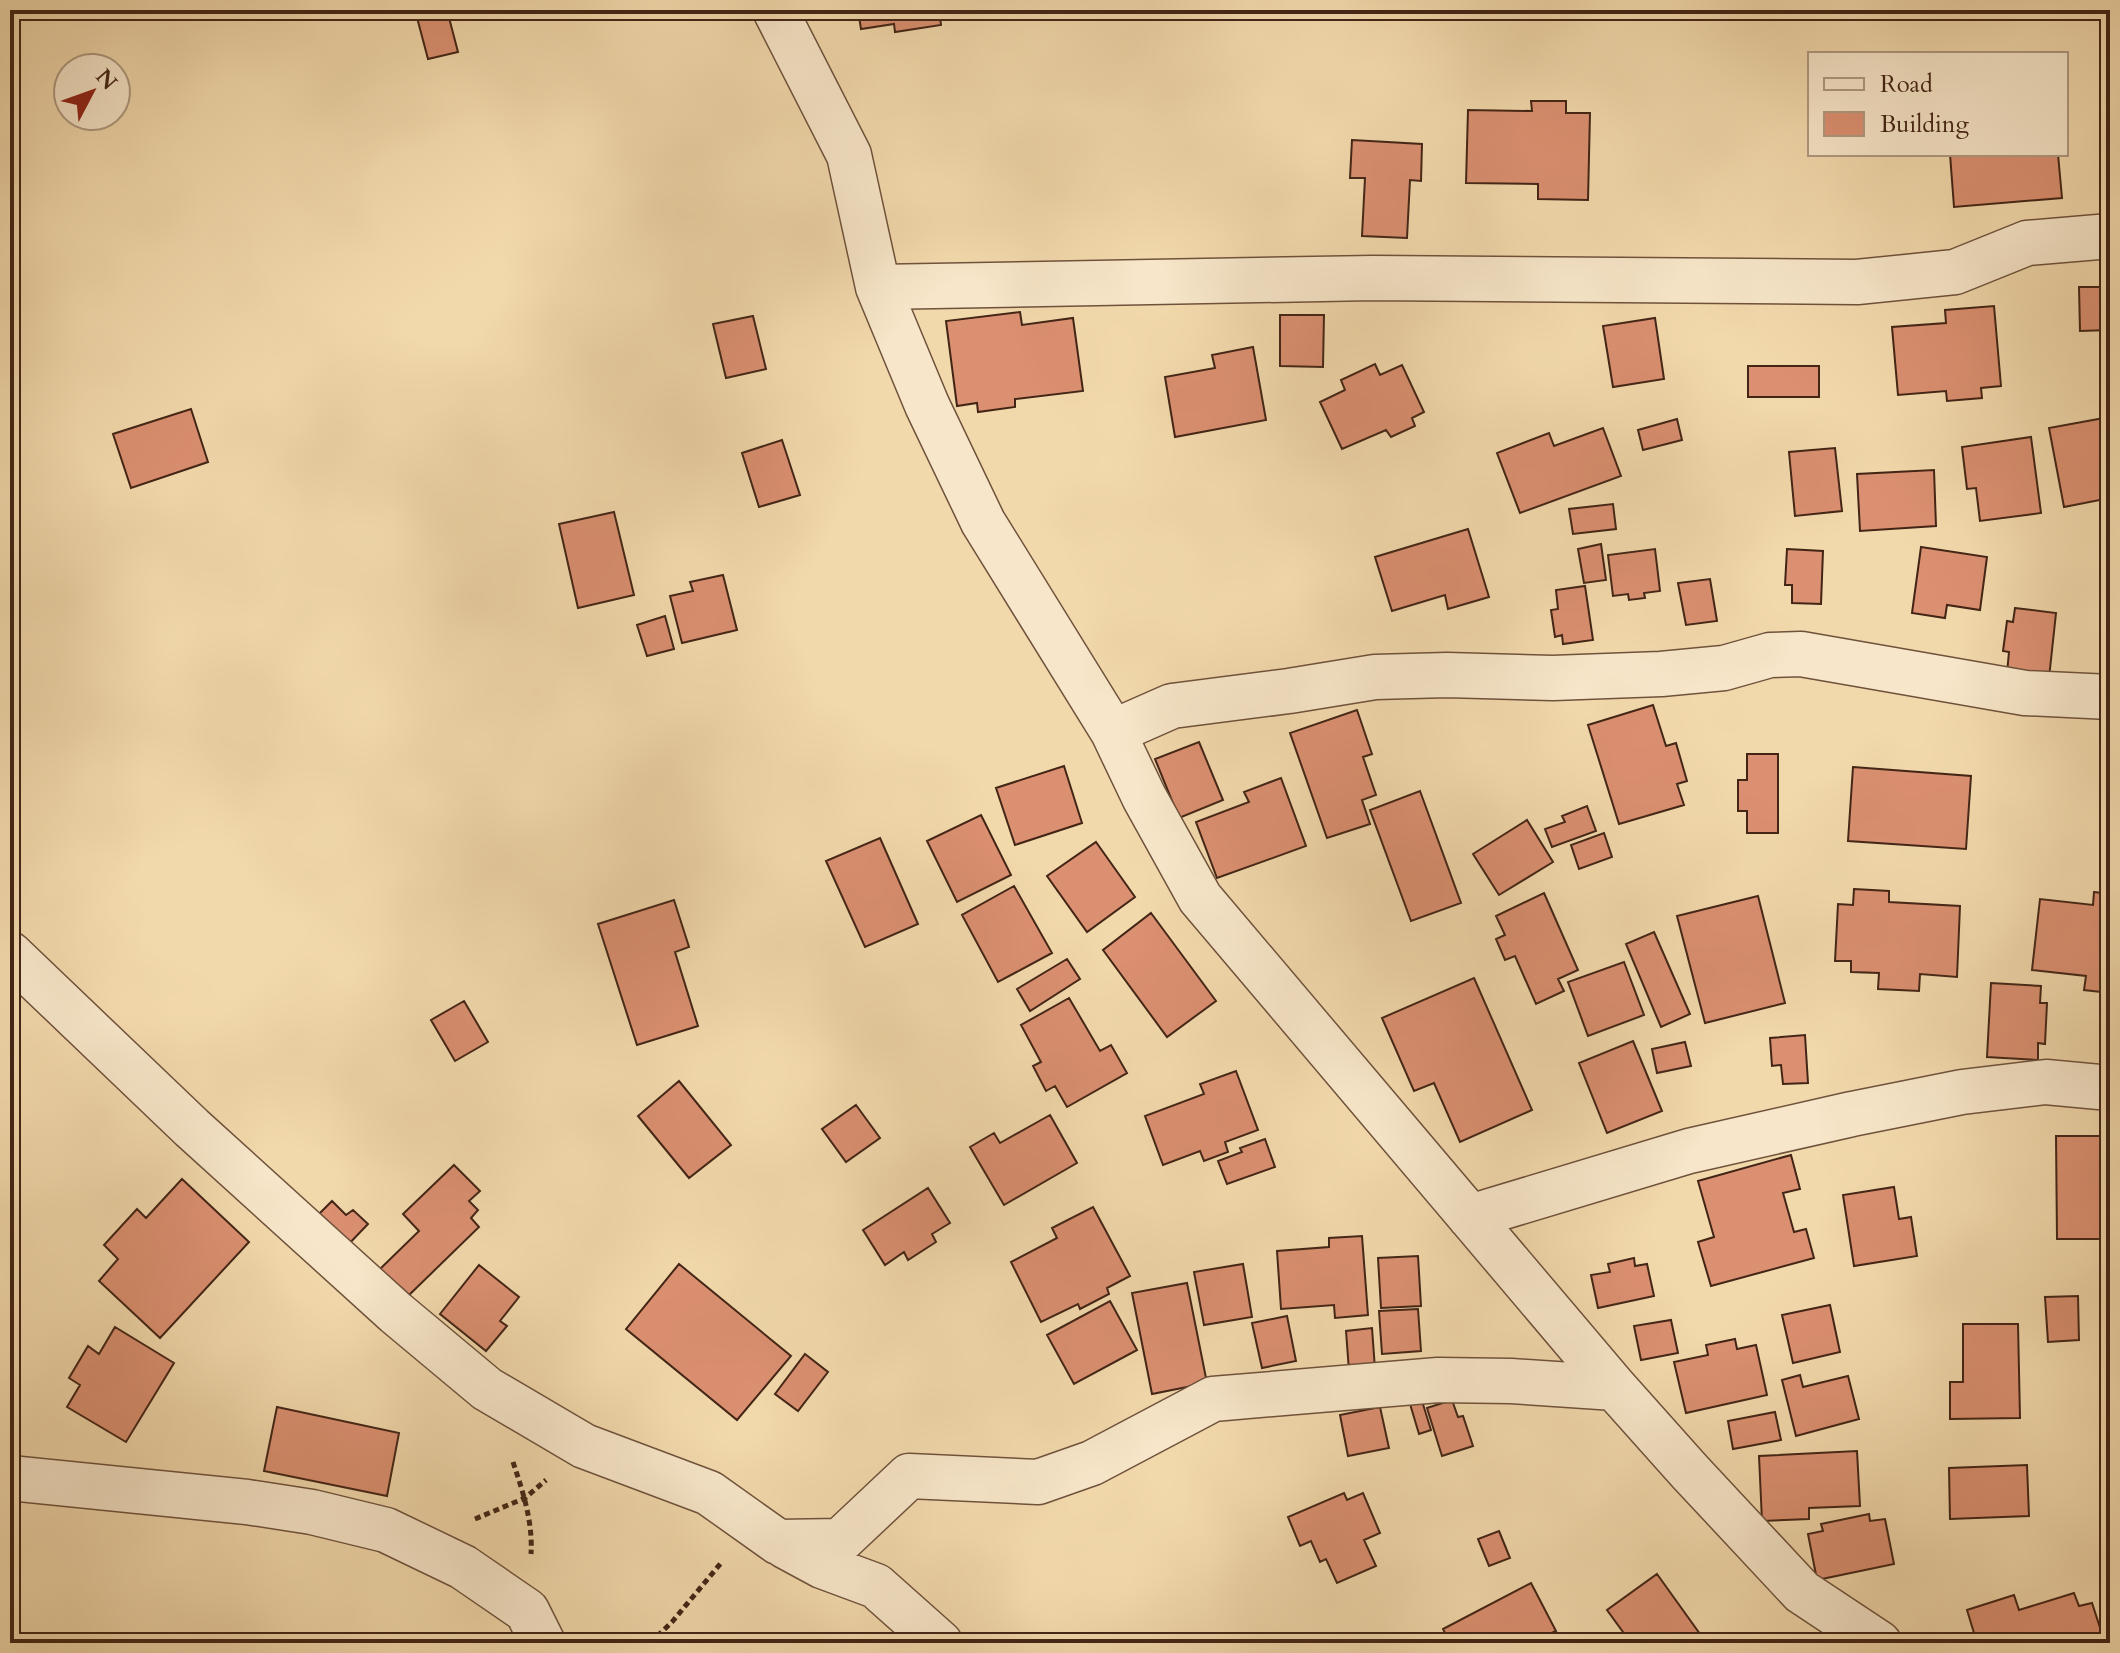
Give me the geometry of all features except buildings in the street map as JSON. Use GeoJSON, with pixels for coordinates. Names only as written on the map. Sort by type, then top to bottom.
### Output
{"type":"FeatureCollection","features":[{"type":"Feature","properties":{"kind":"street"},"geometry":{"type":"LineString","coordinates":[[775,10],[849,155],[878,287],[927,405],[983,522],[1113,732],[1144,797],[1200,898],[1615,1388],[1690,1472],[1802,1592],[1879,1643]]}},
{"type":"Feature","properties":{"kind":"street"},"geometry":{"type":"LineString","coordinates":[[878,287],[1373,278],[1857,282],[1955,272],[2027,243],[2110,236]]}},
{"type":"Feature","properties":{"kind":"street"},"geometry":{"type":"LineString","coordinates":[[1113,732],[1172,706],[1375,677],[1447,675],[1553,678],[1661,674],[1724,668],[1770,655],[1801,654],[2025,693],[2110,697]]}},
{"type":"Feature","properties":{"kind":"street"},"geometry":{"type":"LineString","coordinates":[[10,954],[192,1128],[396,1313],[487,1389],[584,1446],[709,1493],[778,1542],[822,1566],[876,1586],[940,1643]]}},
{"type":"Feature","properties":{"kind":"street"},"geometry":{"type":"LineString","coordinates":[[1470,1217],[1689,1151],[1852,1114],[1962,1092],[2046,1082],[2110,1088]]}},
{"type":"Feature","properties":{"kind":"street"},"geometry":{"type":"LineString","coordinates":[[778,1542],[840,1541],[909,1476],[1038,1482],[1092,1463],[1213,1399],[1438,1380],[1615,1388]]}},
{"type":"Feature","properties":{"kind":"street"},"geometry":{"type":"LineString","coordinates":[[10,1478],[247,1502],[312,1512],[386,1530],[463,1567],[535,1627]]}},
{"type":"Feature","properties":{"kind":"path"},"geometry":{"type":"LineString","coordinates":[[487,1389],[525,1498],[532,1543],[535,1627]]}},
{"type":"Feature","properties":{"kind":"path"},"geometry":{"type":"LineString","coordinates":[[470,1521],[525,1498],[584,1446]]}},
{"type":"Feature","properties":{"kind":"path"},"geometry":{"type":"LineString","coordinates":[[650,1643],[672,1622],[728,1554],[778,1542]]}}]}
